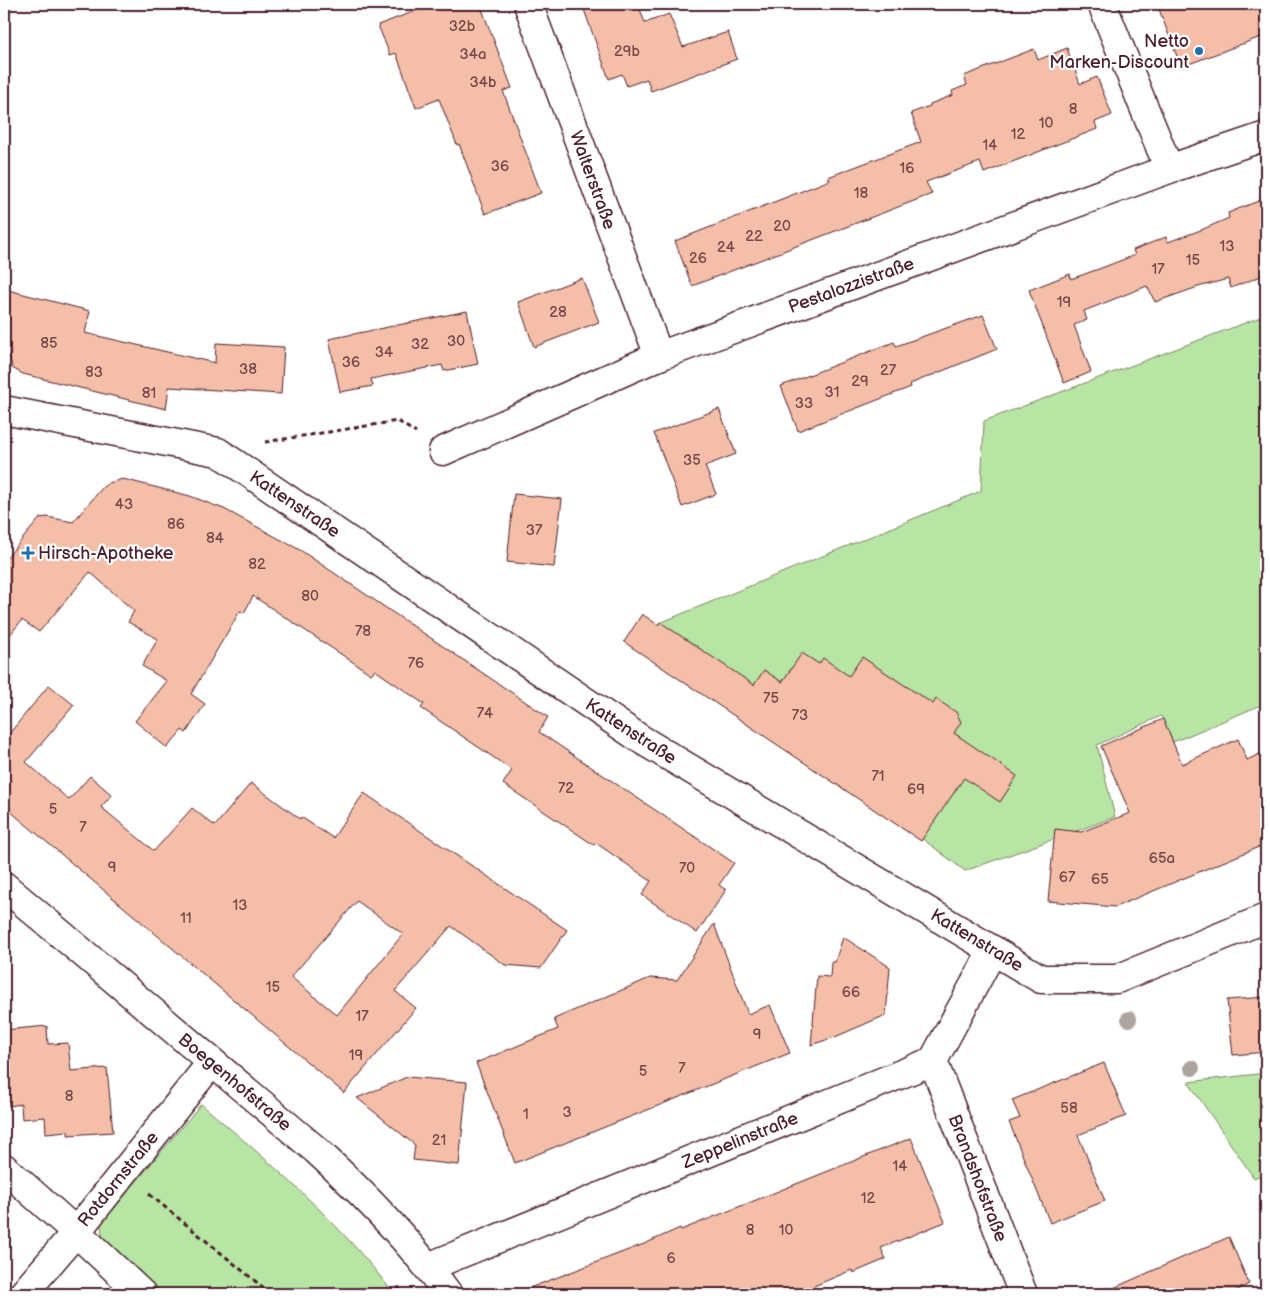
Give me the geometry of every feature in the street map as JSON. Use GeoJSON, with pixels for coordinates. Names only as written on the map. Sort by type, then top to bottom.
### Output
{"type":"FeatureCollection","features":[{"type":"Feature","properties":{"kind":"street","name":"Walterstraße"},"geometry":{"type":"LineString","coordinates":[[528,4],[659,356]]}},
{"type":"Feature","properties":{"kind":"street"},"geometry":{"type":"LineString","coordinates":[[1102,4],[1169,169]]}},
{"type":"Feature","properties":{"kind":"street","name":"Pestalozzistraße"},"geometry":{"type":"LineString","coordinates":[[444,451],[659,356],[1169,169],[1266,136]]}},
{"type":"Feature","properties":{"kind":"street","name":"Kattenstraße"},"geometry":{"type":"LineString","coordinates":[[4,410],[218,452],[642,740],[1041,979],[1117,979],[1266,918]]}},
{"type":"Feature","properties":{"kind":"street","name":"Boegenhofstraße"},"geometry":{"type":"LineString","coordinates":[[4,886],[350,1181],[428,1267],[448,1294]]}},
{"type":"Feature","properties":{"kind":"street"},"geometry":{"type":"LineString","coordinates":[[933,1061],[993,950]]}},
{"type":"Feature","properties":{"kind":"street","name":"Zeppelinstraße"},"geometry":{"type":"LineString","coordinates":[[428,1267],[933,1061]]}},
{"type":"Feature","properties":{"kind":"street","name":"Brandshofstraße"},"geometry":{"type":"LineString","coordinates":[[933,1061],[1023,1294]]}},
{"type":"Feature","properties":{"kind":"street","name":"Rotdornstraße"},"geometry":{"type":"LineString","coordinates":[[23,1294],[76,1232],[212,1062]]}},
{"type":"Feature","properties":{"kind":"street"},"geometry":{"type":"LineString","coordinates":[[4,1168],[142,1294]]}},
{"type":"Feature","properties":{"kind":"path"},"geometry":{"type":"LineString","coordinates":[[218,452],[290,437],[398,421],[444,451]]}},
{"type":"Feature","properties":{"kind":"path"},"geometry":{"type":"LineString","coordinates":[[124,1172],[271,1294]]}},
{"type":"Feature","properties":{"kind":"green space"},"geometry":{"type":"Polygon","coordinates":[[[1266,315],[1266,703],[1173,742],[1161,716],[1097,745],[1115,817],[965,871],[645,629],[981,491],[984,421],[1266,315]]]}},
{"type":"Feature","properties":{"kind":"green space"},"geometry":{"type":"Polygon","coordinates":[[[1266,1073],[1266,1173],[1254,1178],[1188,1082],[1266,1073]]]}},
{"type":"Feature","properties":{"kind":"green space"},"geometry":{"type":"Polygon","coordinates":[[[201,1104],[279,1171],[327,1217],[373,1267],[394,1294],[156,1294],[103,1248],[101,1224],[201,1104]]]}},
{"type":"Feature","properties":{"kind":"building"},"geometry":{"type":"Polygon","coordinates":[[[434,4],[480,4],[512,88],[503,91],[541,193],[485,214],[459,144],[457,145],[439,99],[416,108],[396,53],[390,55],[378,25],[434,4]]]}},
{"type":"Feature","properties":{"kind":"building"},"geometry":{"type":"Polygon","coordinates":[[[582,4],[638,4],[645,23],[669,14],[683,47],[728,32],[737,59],[651,91],[647,79],[627,86],[622,74],[609,79],[582,4]]]}},
{"type":"Feature","properties":{"kind":"building","name":"Netto Marken-Discount"},"geometry":{"type":"Polygon","coordinates":[[[1157,4],[1266,4],[1266,35],[1181,67],[1157,4]]]}},
{"type":"Feature","properties":{"kind":"building"},"geometry":{"type":"Polygon","coordinates":[[[1067,48],[1080,84],[1097,77],[1112,115],[1095,122],[1097,129],[984,173],[980,162],[926,182],[932,194],[692,286],[675,241],[830,180],[828,177],[921,142],[911,113],[953,95],[952,91],[967,85],[964,76],[1034,49],[1038,60],[1067,48]]]}},
{"type":"Feature","properties":{"kind":"building"},"geometry":{"type":"Polygon","coordinates":[[[1266,198],[1266,274],[1231,288],[1228,279],[1155,302],[1147,286],[1084,311],[1087,320],[1074,325],[1091,372],[1064,383],[1029,290],[1070,274],[1071,279],[1104,267],[1135,255],[1133,250],[1166,237],[1168,242],[1201,230],[1229,218],[1228,213],[1266,198]]]}},
{"type":"Feature","properties":{"kind":"building"},"geometry":{"type":"Polygon","coordinates":[[[582,278],[599,322],[534,347],[518,302],[582,278]]]}},
{"type":"Feature","properties":{"kind":"building"},"geometry":{"type":"Polygon","coordinates":[[[4,289],[90,311],[85,333],[215,363],[216,343],[284,347],[281,394],[169,387],[166,409],[23,374],[12,368],[9,352],[4,351],[4,289]]]}},
{"type":"Feature","properties":{"kind":"building"},"geometry":{"type":"Polygon","coordinates":[[[467,311],[478,364],[444,371],[442,365],[371,379],[373,386],[340,392],[329,339],[467,311]]]}},
{"type":"Feature","properties":{"kind":"building"},"geometry":{"type":"Polygon","coordinates":[[[983,315],[997,349],[910,384],[911,387],[798,431],[781,386],[894,342],[896,346],[983,315]]]}},
{"type":"Feature","properties":{"kind":"building"},"geometry":{"type":"Polygon","coordinates":[[[719,409],[736,454],[705,466],[716,494],[682,507],[654,433],[719,409]]]}},
{"type":"Feature","properties":{"kind":"building"},"geometry":{"type":"Polygon","coordinates":[[[123,479],[190,496],[224,509],[300,550],[548,717],[539,732],[734,863],[719,885],[726,890],[697,933],[642,895],[651,881],[596,843],[594,845],[503,784],[512,770],[421,708],[424,704],[375,670],[371,674],[253,596],[244,613],[240,611],[191,694],[205,704],[186,733],[182,730],[167,748],[135,721],[167,681],[142,666],[158,639],[128,622],[134,611],[90,572],[39,632],[22,620],[4,642],[4,561],[40,518],[47,517],[73,522],[103,487],[123,479]]]}},
{"type":"Feature","properties":{"kind":"building"},"geometry":{"type":"Polygon","coordinates":[[[514,494],[562,499],[554,567],[507,562],[514,494]]]}},
{"type":"Feature","properties":{"kind":"building"},"geometry":{"type":"Polygon","coordinates":[[[642,614],[658,625],[660,622],[754,685],[764,670],[782,682],[802,653],[819,664],[823,658],[849,676],[862,657],[933,704],[936,699],[956,712],[961,722],[954,733],[1017,776],[1000,802],[964,778],[921,841],[624,642],[642,614]]]}},
{"type":"Feature","properties":{"kind":"building"},"geometry":{"type":"Polygon","coordinates":[[[49,685],[74,705],[26,762],[69,800],[90,776],[112,795],[101,807],[154,851],[192,808],[215,826],[251,783],[300,819],[301,817],[333,838],[364,793],[567,930],[541,968],[505,965],[451,926],[395,991],[416,1008],[344,1093],[4,806],[4,740],[49,685]],[[357,901],[291,977],[337,1015],[403,934],[357,901]]]}},
{"type":"Feature","properties":{"kind":"building"},"geometry":{"type":"Polygon","coordinates":[[[1163,719],[1182,764],[1238,739],[1247,760],[1266,751],[1266,844],[1115,907],[1048,901],[1055,829],[1081,832],[1130,813],[1101,746],[1163,719]]]}},
{"type":"Feature","properties":{"kind":"building"},"geometry":{"type":"Polygon","coordinates":[[[714,924],[748,1014],[770,1005],[790,1053],[515,1163],[476,1063],[558,1029],[554,1019],[650,978],[677,980],[714,924]]]}},
{"type":"Feature","properties":{"kind":"building"},"geometry":{"type":"Polygon","coordinates":[[[843,937],[890,967],[886,1015],[811,1045],[817,976],[830,977],[831,962],[835,962],[843,937]]]}},
{"type":"Feature","properties":{"kind":"building"},"geometry":{"type":"Polygon","coordinates":[[[1266,997],[1266,1052],[1233,1055],[1227,1000],[1266,997]]]}},
{"type":"Feature","properties":{"kind":"building"},"geometry":{"type":"Polygon","coordinates":[[[47,1026],[48,1044],[68,1043],[71,1071],[107,1068],[113,1132],[68,1135],[68,1131],[46,1133],[45,1117],[22,1119],[21,1104],[9,1106],[7,1088],[4,1088],[4,1030],[47,1026]]]}},
{"type":"Feature","properties":{"kind":"building"},"geometry":{"type":"Polygon","coordinates":[[[1104,1063],[1126,1116],[1078,1135],[1105,1201],[1050,1223],[1009,1122],[1020,1118],[1012,1100],[1104,1063]]]}},
{"type":"Feature","properties":{"kind":"building"},"geometry":{"type":"Polygon","coordinates":[[[407,1077],[467,1082],[459,1165],[413,1160],[415,1145],[357,1098],[407,1077]]]}},
{"type":"Feature","properties":{"kind":"building"},"geometry":{"type":"Polygon","coordinates":[[[911,1138],[945,1222],[881,1248],[886,1259],[853,1273],[852,1270],[795,1294],[520,1294],[519,1292],[644,1244],[680,1228],[681,1230],[911,1138]]]}},
{"type":"Feature","properties":{"kind":"building"},"geometry":{"type":"Polygon","coordinates":[[[1229,1237],[1249,1284],[1230,1294],[1100,1294],[1229,1237]]]}},
{"type":"Feature","properties":{"kind":"place","name":"Netto Marken-Discount"},"geometry":{"type":"Point","coordinates":[1199,51]}},
{"type":"Feature","properties":{"kind":"place","name":"Hirsch-Apotheke"},"geometry":{"type":"Point","coordinates":[28,553]}}]}
